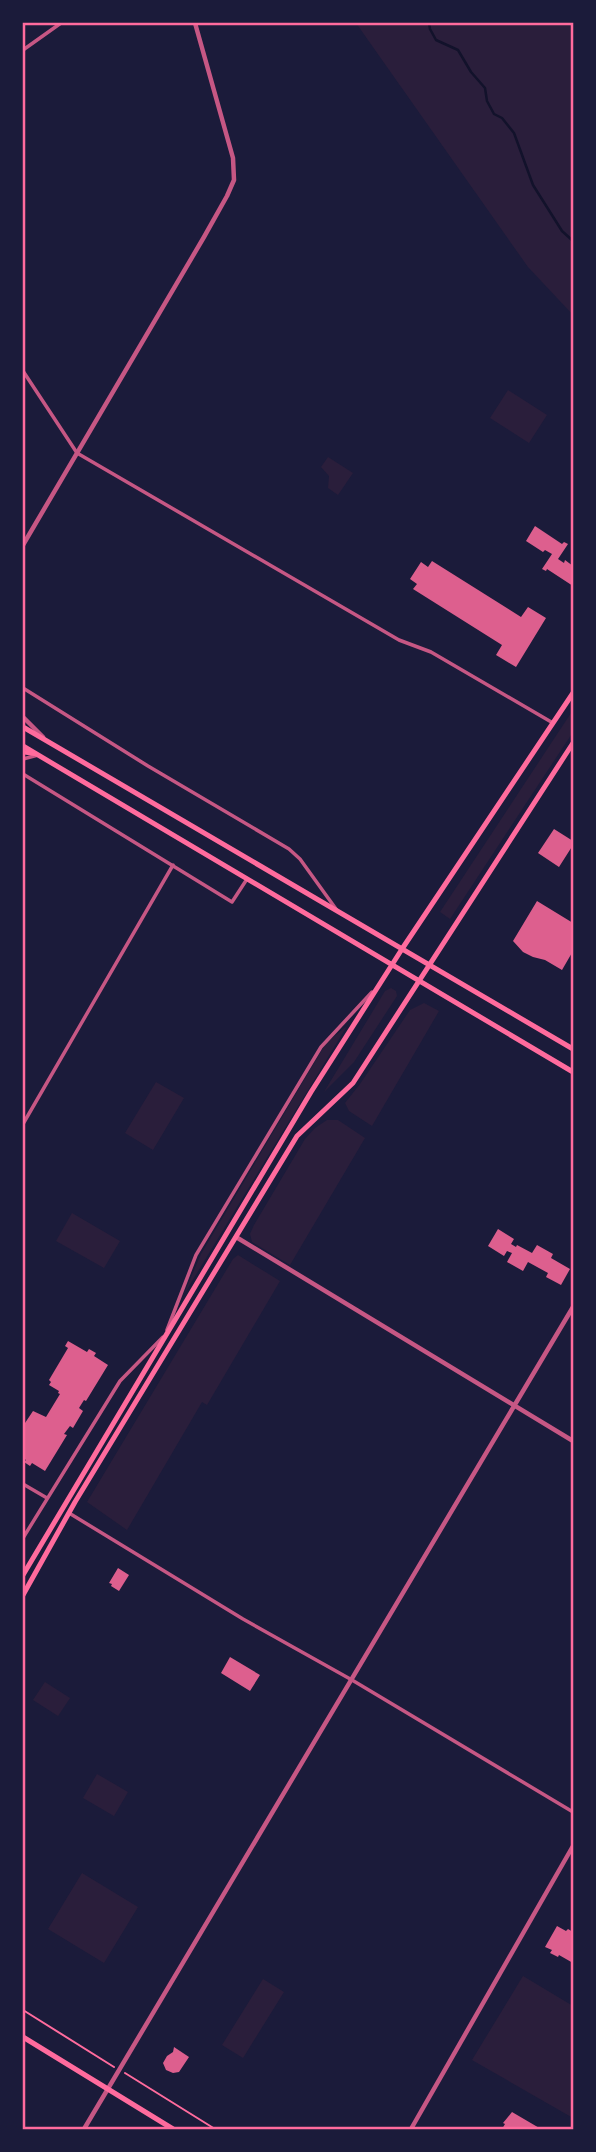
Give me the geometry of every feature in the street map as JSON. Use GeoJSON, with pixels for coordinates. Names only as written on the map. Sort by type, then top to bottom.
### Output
{"type":"FeatureCollection","features":[{"type":"Feature","properties":{"kind":"main road"},"geometry":{"type":"LineString","coordinates":[[23,1575],[311,1092],[402,948],[573,693]]}},
{"type":"Feature","properties":{"kind":"main road"},"geometry":{"type":"LineString","coordinates":[[23,726],[573,1049]]}},
{"type":"Feature","properties":{"kind":"main road"},"geometry":{"type":"LineString","coordinates":[[23,1595],[69,1513],[297,1136],[353,1083],[573,743]]}},
{"type":"Feature","properties":{"kind":"main road"},"geometry":{"type":"LineString","coordinates":[[23,746],[573,1072]]}},
{"type":"Feature","properties":{"kind":"main road"},"geometry":{"type":"LineString","coordinates":[[23,751],[38,755]]}},
{"type":"Feature","properties":{"kind":"main road"},"geometry":{"type":"LineString","coordinates":[[227,1231],[236,1237]]}},
{"type":"Feature","properties":{"kind":"main road"},"geometry":{"type":"LineString","coordinates":[[23,2037],[173,2129]]}},
{"type":"Feature","properties":{"kind":"street"},"geometry":{"type":"LineString","coordinates":[[23,50],[61,23]]}},
{"type":"Feature","properties":{"kind":"street"},"geometry":{"type":"LineString","coordinates":[[23,545],[227,196],[233,180],[233,158],[195,23]]}},
{"type":"Feature","properties":{"kind":"street"},"geometry":{"type":"LineString","coordinates":[[23,371],[78,453],[400,640],[431,652],[554,723]]}},
{"type":"Feature","properties":{"kind":"street"},"geometry":{"type":"LineString","coordinates":[[23,688],[289,849],[300,859],[338,911]]}},
{"type":"Feature","properties":{"kind":"street"},"geometry":{"type":"LineString","coordinates":[[23,718],[46,740]]}},
{"type":"Feature","properties":{"kind":"street"},"geometry":{"type":"LineString","coordinates":[[23,758],[38,755]]}},
{"type":"Feature","properties":{"kind":"street"},"geometry":{"type":"LineString","coordinates":[[23,774],[232,902],[247,878]]}},
{"type":"Feature","properties":{"kind":"street"},"geometry":{"type":"LineString","coordinates":[[23,1124],[173,865]]}},
{"type":"Feature","properties":{"kind":"street"},"geometry":{"type":"LineString","coordinates":[[23,1538],[120,1381],[164,1336],[196,1255],[321,1047],[382,982]]}},
{"type":"Feature","properties":{"kind":"street"},"geometry":{"type":"LineString","coordinates":[[236,1237],[573,1441]]}},
{"type":"Feature","properties":{"kind":"street"},"geometry":{"type":"LineString","coordinates":[[84,2129],[573,1307]]}},
{"type":"Feature","properties":{"kind":"street"},"geometry":{"type":"LineString","coordinates":[[23,1483],[47,1498]]}},
{"type":"Feature","properties":{"kind":"street"},"geometry":{"type":"LineString","coordinates":[[61,1509],[573,1812]]}},
{"type":"Feature","properties":{"kind":"street"},"geometry":{"type":"LineString","coordinates":[[411,2129],[573,1846]]}},
{"type":"Feature","properties":{"kind":"shaded area"},"geometry":{"type":"Polygon","coordinates":[[[356,23],[573,23],[573,315],[528,267],[356,23]]]}},
{"type":"Feature","properties":{"kind":"shaded area"},"geometry":{"type":"Polygon","coordinates":[[[508,390],[547,415],[529,443],[490,418],[508,390]]]}},
{"type":"Feature","properties":{"kind":"shaded area"},"geometry":{"type":"Polygon","coordinates":[[[328,457],[353,473],[338,495],[328,488],[329,476],[321,467],[328,457]]]}},
{"type":"Feature","properties":{"kind":"shaded area"},"geometry":{"type":"Polygon","coordinates":[[[573,710],[573,732],[450,919],[440,912],[573,710]]]}},
{"type":"Feature","properties":{"kind":"shaded area"},"geometry":{"type":"Polygon","coordinates":[[[391,988],[396,991],[397,996],[354,1062],[324,1092],[385,991],[391,988]]]}},
{"type":"Feature","properties":{"kind":"shaded area"},"geometry":{"type":"Polygon","coordinates":[[[424,1003],[439,1011],[372,1126],[349,1111],[345,1103],[410,1010],[424,1003]]]}},
{"type":"Feature","properties":{"kind":"shaded area"},"geometry":{"type":"Polygon","coordinates":[[[347,1026],[183,1296],[201,1254],[326,1043],[347,1026]]]}},
{"type":"Feature","properties":{"kind":"shaded area"},"geometry":{"type":"Polygon","coordinates":[[[156,1082],[184,1098],[153,1150],[125,1133],[156,1082]]]}},
{"type":"Feature","properties":{"kind":"shaded area"},"geometry":{"type":"Polygon","coordinates":[[[327,1120],[338,1120],[365,1138],[290,1265],[252,1242],[250,1234],[305,1139],[327,1120]]]}},
{"type":"Feature","properties":{"kind":"shaded area"},"geometry":{"type":"Polygon","coordinates":[[[72,1213],[120,1241],[104,1268],[56,1241],[72,1213]]]}},
{"type":"Feature","properties":{"kind":"shaded area"},"geometry":{"type":"Polygon","coordinates":[[[238,1255],[280,1281],[207,1405],[202,1402],[127,1530],[87,1502],[233,1259],[238,1255]]]}},
{"type":"Feature","properties":{"kind":"shaded area"},"geometry":{"type":"Polygon","coordinates":[[[45,1682],[70,1698],[58,1716],[33,1700],[45,1682]]]}},
{"type":"Feature","properties":{"kind":"shaded area"},"geometry":{"type":"Polygon","coordinates":[[[97,1774],[128,1792],[114,1816],[83,1798],[97,1774]]]}},
{"type":"Feature","properties":{"kind":"shaded area"},"geometry":{"type":"Polygon","coordinates":[[[82,1873],[138,1907],[104,1963],[48,1929],[82,1873]]]}},
{"type":"Feature","properties":{"kind":"shaded area"},"geometry":{"type":"Polygon","coordinates":[[[523,1976],[573,2006],[573,2118],[472,2060],[523,1976]]]}},
{"type":"Feature","properties":{"kind":"shaded area"},"geometry":{"type":"Polygon","coordinates":[[[263,1979],[284,1992],[243,2058],[222,2045],[263,1979]]]}},
{"type":"Feature","properties":{"kind":"building"},"geometry":{"type":"Polygon","coordinates":[[[535,526],[562,544],[568,544],[558,559],[573,566],[573,586],[547,569],[542,569],[552,554],[545,550],[543,552],[526,541],[535,526]]]}},
{"type":"Feature","properties":{"kind":"building"},"geometry":{"type":"Polygon","coordinates":[[[432,561],[521,617],[528,607],[546,618],[516,667],[496,655],[502,645],[413,589],[417,584],[410,579],[421,562],[428,567],[432,561]]]}},
{"type":"Feature","properties":{"kind":"building"},"geometry":{"type":"Polygon","coordinates":[[[554,829],[573,841],[559,867],[538,853],[554,829]]]}},
{"type":"Feature","properties":{"kind":"building"},"geometry":{"type":"Polygon","coordinates":[[[537,901],[573,923],[573,951],[562,970],[523,952],[513,941],[537,901]]]}},
{"type":"Feature","properties":{"kind":"building"},"geometry":{"type":"Polygon","coordinates":[[[498,1229],[514,1239],[511,1244],[516,1247],[517,1245],[532,1253],[537,1245],[553,1254],[551,1258],[570,1269],[561,1285],[546,1277],[548,1273],[528,1262],[523,1271],[507,1262],[512,1253],[507,1251],[504,1256],[488,1246],[498,1229]]]}},
{"type":"Feature","properties":{"kind":"building"},"geometry":{"type":"Polygon","coordinates":[[[68,1341],[87,1352],[89,1349],[96,1353],[94,1356],[108,1365],[79,1408],[83,1411],[73,1428],[70,1426],[64,1434],[67,1435],[45,1471],[32,1463],[30,1466],[24,1462],[23,1426],[33,1411],[46,1417],[60,1394],[49,1385],[49,1380],[68,1348],[65,1346],[68,1341]]]}},
{"type":"Feature","properties":{"kind":"building"},"geometry":{"type":"Polygon","coordinates":[[[118,1568],[129,1575],[119,1591],[109,1583],[118,1568]]]}},
{"type":"Feature","properties":{"kind":"building"},"geometry":{"type":"Polygon","coordinates":[[[230,1657],[260,1675],[250,1691],[221,1673],[230,1657]]]}},
{"type":"Feature","properties":{"kind":"building"},"geometry":{"type":"Polygon","coordinates":[[[557,1926],[573,1932],[573,1963],[550,1953],[552,1950],[545,1947],[557,1926]]]}},
{"type":"Feature","properties":{"kind":"building"},"geometry":{"type":"Polygon","coordinates":[[[174,2047],[189,2057],[179,2072],[173,2073],[166,2070],[163,2063],[174,2047]]]}},
{"type":"Feature","properties":{"kind":"building"},"geometry":{"type":"Polygon","coordinates":[[[512,2112],[541,2129],[502,2129],[505,2124],[503,2123],[512,2112]]]}},
{"type":"Feature","properties":{"kind":"waterway"},"geometry":{"type":"LineString","coordinates":[[429,23],[436,40],[458,50],[471,72],[485,88],[487,101],[494,114],[502,118],[514,133],[533,185],[562,231],[573,241]]}}]}
